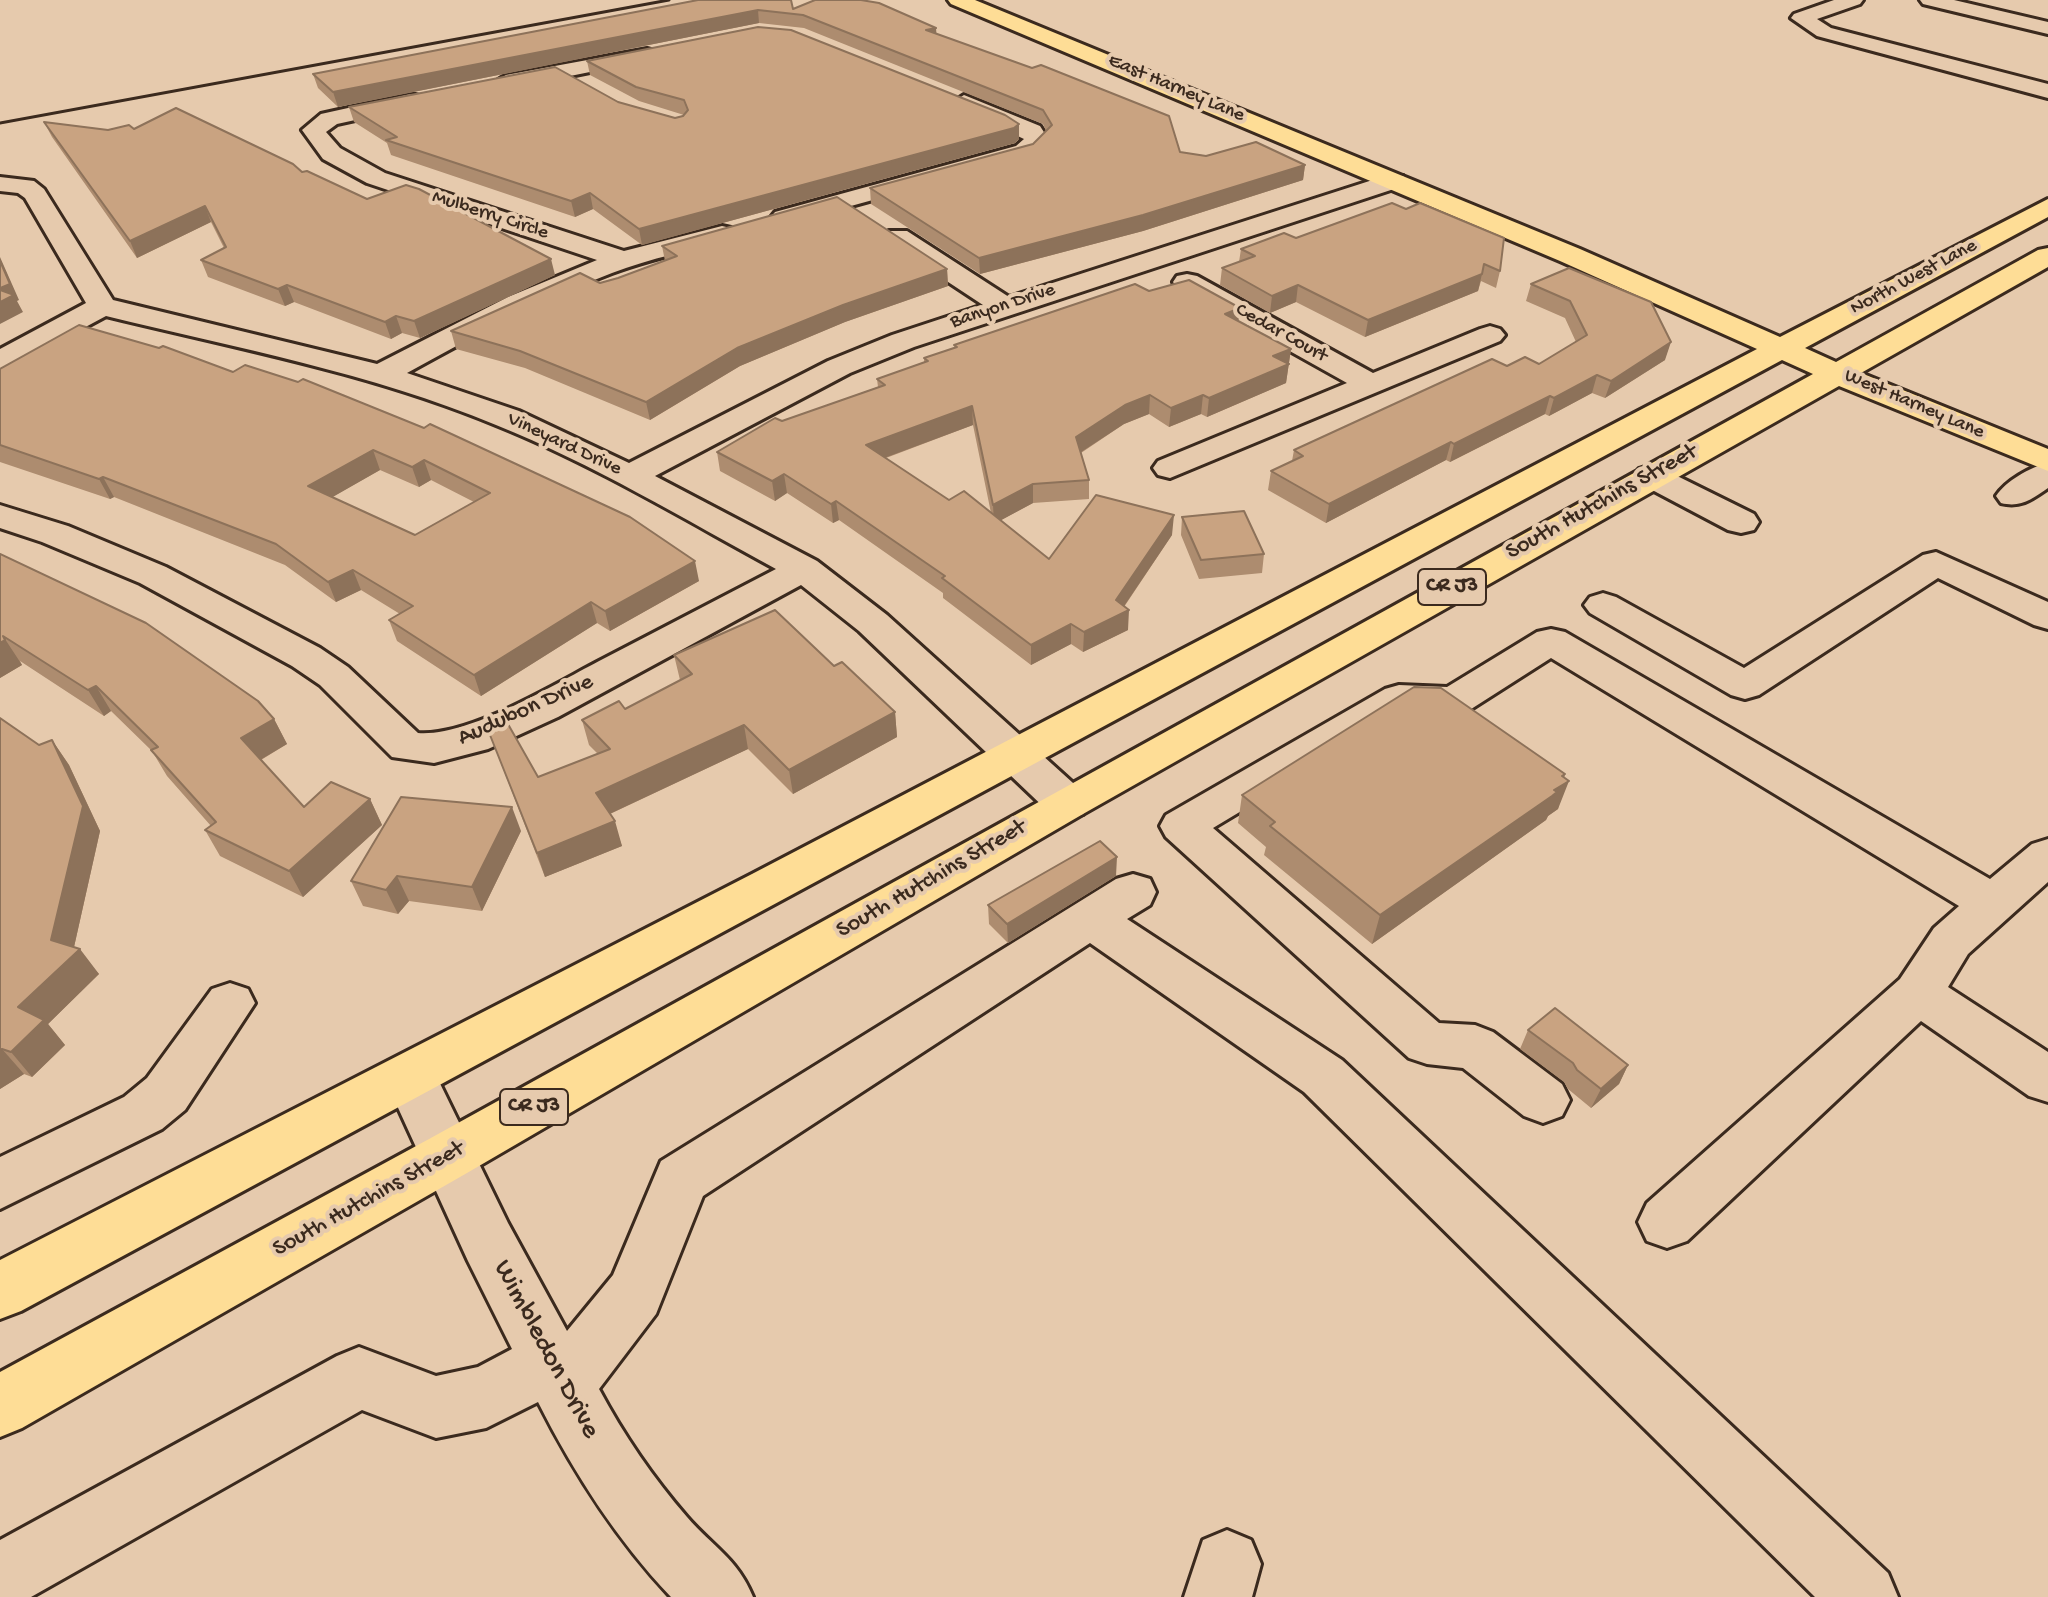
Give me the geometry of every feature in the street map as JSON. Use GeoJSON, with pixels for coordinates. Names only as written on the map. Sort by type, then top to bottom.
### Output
{"type":"FeatureCollection","features":[{"type":"Feature","properties":{"kind":"main road","name":"East Harney Lane"},"geometry":{"type":"LineString","coordinates":[[958,0],[1394,181],[1795,341]]}},
{"type":"Feature","properties":{"kind":"main road","name":"East Harney Lane"},"geometry":{"type":"LineString","coordinates":[[996,0],[1241,95]]}},
{"type":"Feature","properties":{"kind":"main road"},"geometry":{"type":"LineString","coordinates":[[1448,176],[1618,248]]}},
{"type":"Feature","properties":{"kind":"main road","name":"North West Lane"},"geometry":{"type":"LineString","coordinates":[[1795,341],[2048,207]]}},
{"type":"Feature","properties":{"kind":"main road","name":"North West Lane"},"geometry":{"type":"LineString","coordinates":[[1854,366],[2048,256]]}},
{"type":"Feature","properties":{"kind":"main road"},"geometry":{"type":"LineString","coordinates":[[1746,305],[1795,341]]}},
{"type":"Feature","properties":{"kind":"main road","name":"West Harney Lane"},"geometry":{"type":"LineString","coordinates":[[1795,341],[1854,366],[2048,437]]}},
{"type":"Feature","properties":{"kind":"main road","name":"CR J3"},"geometry":{"type":"LineString","coordinates":[[0,1291],[1017,757],[1795,341]]}},
{"type":"Feature","properties":{"kind":"main road","name":"West Harney Lane"},"geometry":{"type":"LineString","coordinates":[[1854,366],[2048,461]]}},
{"type":"Feature","properties":{"kind":"main road","name":"South Hutchins Street"},"geometry":{"type":"LineString","coordinates":[[0,1406],[448,1156],[1067,803],[1854,366]]}},
{"type":"Feature","properties":{"kind":"street"},"geometry":{"type":"LineString","coordinates":[[1853,0],[1801,18],[1824,32],[2048,91]]}},
{"type":"Feature","properties":{"kind":"street"},"geometry":{"type":"LineString","coordinates":[[1933,1],[1971,2],[2048,20]]}},
{"type":"Feature","properties":{"kind":"street"},"geometry":{"type":"LineString","coordinates":[[1933,1],[2048,28]]}},
{"type":"Feature","properties":{"kind":"street"},"geometry":{"type":"LineString","coordinates":[[487,86],[669,50]]}},
{"type":"Feature","properties":{"kind":"street"},"geometry":{"type":"LineString","coordinates":[[562,71],[587,87]]}},
{"type":"Feature","properties":{"kind":"street"},"geometry":{"type":"LineString","coordinates":[[381,374],[468,327],[548,289],[624,260],[1024,151],[1036,144],[1032,131],[942,94]]}},
{"type":"Feature","properties":{"kind":"street","name":"Mulberry Circle"},"geometry":{"type":"LineString","coordinates":[[427,98],[329,119],[314,130],[319,142],[340,160],[376,178],[624,260]]}},
{"type":"Feature","properties":{"kind":"street","name":"Banyon Drive"},"geometry":{"type":"LineString","coordinates":[[629,476],[839,367],[903,341],[1394,181]]}},
{"type":"Feature","properties":{"kind":"street"},"geometry":{"type":"LineString","coordinates":[[0,361],[102,306],[35,194],[15,187]]}},
{"type":"Feature","properties":{"kind":"street"},"geometry":{"type":"LineString","coordinates":[[843,201],[1003,306]]}},
{"type":"Feature","properties":{"kind":"street","name":"Cedar Court"},"geometry":{"type":"LineString","coordinates":[[1149,261],[1371,384]]}},
{"type":"Feature","properties":{"kind":"street","name":"Vineyard Drive"},"geometry":{"type":"LineString","coordinates":[[102,306],[381,374],[508,418],[629,476],[804,569],[873,623],[1067,803]]}},
{"type":"Feature","properties":{"kind":"street","name":"Cedar Court"},"geometry":{"type":"LineString","coordinates":[[1170,468],[1490,335]]}},
{"type":"Feature","properties":{"kind":"street"},"geometry":{"type":"LineString","coordinates":[[2013,496],[2048,473]]}},
{"type":"Feature","properties":{"kind":"street"},"geometry":{"type":"LineString","coordinates":[[1651,476],[1741,522]]}},
{"type":"Feature","properties":{"kind":"street","name":"Audubon Drive"},"geometry":{"type":"LineString","coordinates":[[0,516],[55,534],[153,575],[334,676],[407,747],[434,749],[473,739],[543,707],[804,569]]}},
{"type":"Feature","properties":{"kind":"street"},"geometry":{"type":"LineString","coordinates":[[1603,605],[1745,686],[1936,563],[2048,617]]}},
{"type":"Feature","properties":{"kind":"street"},"geometry":{"type":"LineString","coordinates":[[1543,1100],[1475,1047],[1427,1043],[1182,826],[1399,698],[1454,701],[1551,641],[1994,904]]}},
{"type":"Feature","properties":{"kind":"street"},"geometry":{"type":"LineString","coordinates":[[1667,1222],[1918,993],[1951,941],[2048,856]]}},
{"type":"Feature","properties":{"kind":"street"},"geometry":{"type":"LineString","coordinates":[[0,1577],[359,1378],[436,1407],[486,1397],[556,1373],[635,1294],[681,1179],[1111,905],[1323,1076],[1864,1597]]}},
{"type":"Feature","properties":{"kind":"street"},"geometry":{"type":"LineString","coordinates":[[1918,993],[2048,1080]]}},
{"type":"Feature","properties":{"kind":"street"},"geometry":{"type":"LineString","coordinates":[[0,1184],[143,1113],[166,1094],[230,1003]]}},
{"type":"Feature","properties":{"kind":"street","name":"Wimbledon Drive"},"geometry":{"type":"LineString","coordinates":[[410,1077],[488,1242],[594,1445],[663,1540],[719,1597]]}},
{"type":"Feature","properties":{"kind":"building"},"geometry":{"type":"Polygon","coordinates":[[[698,0],[791,0],[793,9],[815,0],[879,3],[936,28],[926,30],[1032,68],[1041,65],[1169,116],[1180,152],[1206,156],[1256,142],[1305,165],[1143,215],[979,258],[870,188],[1033,144],[1052,125],[1043,110],[803,15],[758,10],[333,92],[313,74],[698,0]]]}},
{"type":"Feature","properties":{"kind":"building"},"geometry":{"type":"Polygon","coordinates":[[[758,27],[791,30],[1005,115],[1019,124],[1014,128],[639,229],[590,193],[571,201],[386,140],[397,137],[349,107],[555,67],[618,102],[675,118],[683,116],[688,110],[684,100],[636,87],[587,61],[758,27]]]}},
{"type":"Feature","properties":{"kind":"building"},"geometry":{"type":"Polygon","coordinates":[[[176,108],[293,164],[302,172],[307,171],[367,199],[406,185],[419,189],[551,259],[414,321],[396,316],[385,322],[287,285],[278,289],[201,260],[226,247],[205,206],[130,241],[44,122],[108,130],[129,125],[134,129],[176,108]]]}},
{"type":"Feature","properties":{"kind":"building"},"geometry":{"type":"Polygon","coordinates":[[[837,197],[947,269],[843,305],[737,348],[646,402],[520,351],[451,331],[580,273],[600,283],[618,278],[677,256],[662,246],[837,197]]]}},
{"type":"Feature","properties":{"kind":"building"},"geometry":{"type":"Polygon","coordinates":[[[1392,203],[1406,209],[1420,203],[1504,238],[1500,271],[1484,264],[1482,274],[1368,320],[1298,285],[1272,296],[1222,268],[1255,256],[1241,249],[1284,233],[1296,238],[1392,203]]]}},
{"type":"Feature","properties":{"kind":"building"},"geometry":{"type":"Polygon","coordinates":[[[0,261],[10,284],[0,288],[0,261]]]}},
{"type":"Feature","properties":{"kind":"building"},"geometry":{"type":"Polygon","coordinates":[[[1569,268],[1651,302],[1671,342],[1611,381],[1597,375],[1454,444],[1451,442],[1329,504],[1271,471],[1303,456],[1294,450],[1492,359],[1507,366],[1525,357],[1539,364],[1587,335],[1570,301],[1531,284],[1569,268]]]}},
{"type":"Feature","properties":{"kind":"building"},"geometry":{"type":"Polygon","coordinates":[[[1189,280],[1240,308],[1225,314],[1291,349],[1273,356],[1289,364],[1209,398],[1203,395],[1171,408],[1150,395],[1125,405],[1076,437],[1089,480],[1033,484],[993,505],[972,406],[866,445],[949,500],[964,491],[1049,559],[1096,495],[1174,515],[1116,600],[1129,610],[1084,632],[1071,624],[1031,645],[942,578],[945,576],[836,501],[831,504],[784,474],[772,481],[717,452],[775,418],[782,421],[885,385],[877,379],[928,361],[924,358],[957,347],[954,345],[1135,284],[1149,291],[1189,280]]]}},
{"type":"Feature","properties":{"kind":"building"},"geometry":{"type":"Polygon","coordinates":[[[0,290],[14,295],[0,302],[0,290]]]}},
{"type":"Feature","properties":{"kind":"building"},"geometry":{"type":"Polygon","coordinates":[[[79,325],[159,348],[163,346],[233,372],[245,365],[298,382],[303,379],[424,428],[430,424],[630,517],[695,561],[605,611],[591,602],[474,675],[389,620],[413,606],[353,570],[328,582],[276,544],[103,477],[99,479],[0,445],[0,369],[79,325]],[[373,450],[308,486],[415,535],[490,493],[424,460],[412,467],[373,450]]]}},
{"type":"Feature","properties":{"kind":"building"},"geometry":{"type":"Polygon","coordinates":[[[1244,511],[1264,554],[1201,560],[1182,517],[1244,511]]]}},
{"type":"Feature","properties":{"kind":"building"},"geometry":{"type":"Polygon","coordinates":[[[0,554],[146,623],[258,701],[274,719],[241,738],[304,807],[331,782],[370,799],[289,871],[205,830],[216,822],[151,750],[158,747],[96,686],[88,690],[3,636],[5,640],[0,643],[0,554]]]}},
{"type":"Feature","properties":{"kind":"building"},"geometry":{"type":"Polygon","coordinates":[[[775,610],[834,666],[842,662],[895,712],[789,770],[744,725],[596,793],[615,821],[537,853],[486,725],[504,717],[538,777],[610,749],[582,720],[619,701],[625,709],[692,674],[674,655],[775,610]]]}},
{"type":"Feature","properties":{"kind":"building"},"geometry":{"type":"Polygon","coordinates":[[[1414,687],[1441,688],[1565,774],[1562,776],[1569,781],[1554,790],[1557,792],[1552,796],[1380,915],[1270,826],[1275,822],[1242,795],[1414,687]]]}},
{"type":"Feature","properties":{"kind":"building"},"geometry":{"type":"Polygon","coordinates":[[[0,718],[39,745],[52,740],[83,806],[51,940],[80,949],[18,1007],[44,1020],[11,1052],[0,1050],[0,718]]]}},
{"type":"Feature","properties":{"kind":"building"},"geometry":{"type":"Polygon","coordinates":[[[401,797],[512,807],[472,887],[397,876],[386,890],[351,881],[401,797]]]}},
{"type":"Feature","properties":{"kind":"building"},"geometry":{"type":"Polygon","coordinates":[[[1100,841],[1117,857],[1007,924],[988,905],[1100,841]]]}},
{"type":"Feature","properties":{"kind":"building"},"geometry":{"type":"Polygon","coordinates":[[[1555,1008],[1628,1065],[1601,1089],[1577,1070],[1573,1063],[1528,1030],[1555,1008]]]}},
{"type":"Feature","properties":{"kind":"railway"},"geometry":{"type":"LineString","coordinates":[[0,123],[669,0]]}}]}
